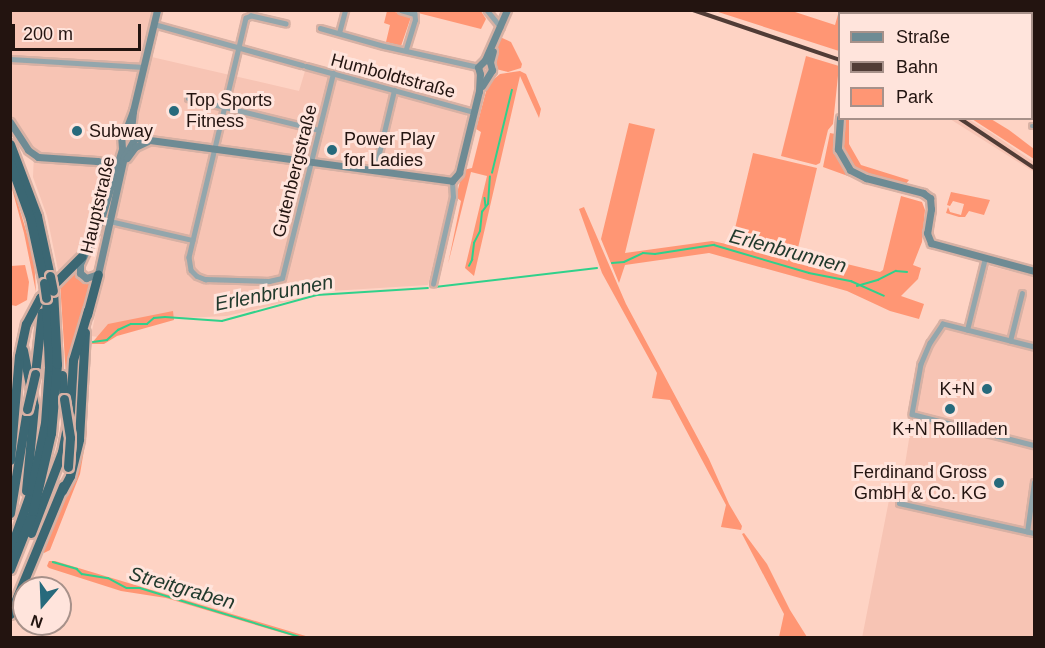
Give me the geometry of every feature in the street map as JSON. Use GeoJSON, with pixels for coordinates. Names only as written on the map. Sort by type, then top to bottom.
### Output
{"type":"FeatureCollection","features":[{"type":"Feature","properties":{"kind":"highway"},"geometry":{"type":"LineString","coordinates":[[10,144],[37,216],[57,364],[47,455],[12,565]]}},
{"type":"Feature","properties":{"kind":"highway"},"geometry":{"type":"LineString","coordinates":[[10,163],[30,218],[47,279]]}},
{"type":"Feature","properties":{"kind":"highway"},"geometry":{"type":"LineString","coordinates":[[10,460],[22,339],[35,304],[82,256]]}},
{"type":"Feature","properties":{"kind":"highway"},"geometry":{"type":"LineString","coordinates":[[18,546],[62,452],[75,349],[98,274]]}},
{"type":"Feature","properties":{"kind":"highway"},"geometry":{"type":"LineString","coordinates":[[10,513],[27,409],[41,342],[42,309],[49,295]]}},
{"type":"Feature","properties":{"kind":"highway"},"geometry":{"type":"LineString","coordinates":[[18,546],[39,456],[46,411],[50,355],[49,295]]}},
{"type":"Feature","properties":{"kind":"highway"},"geometry":{"type":"LineString","coordinates":[[10,614],[70,476],[79,439],[82,355],[88,310]]}},
{"type":"Feature","properties":{"kind":"highway"},"geometry":{"type":"LineString","coordinates":[[22,339],[34,413],[24,513]]}},
{"type":"Feature","properties":{"kind":"highway"},"geometry":{"type":"LineString","coordinates":[[57,364],[62,374],[70,438],[68,467],[62,491]]}},
{"type":"Feature","properties":{"kind":"main road","name":"Hauptstraße"},"geometry":{"type":"LineString","coordinates":[[98,274],[105,219],[130,136],[133,111],[157,10]]}},
{"type":"Feature","properties":{"kind":"main road"},"geometry":{"type":"LineString","coordinates":[[130,136],[452,181],[459,173],[479,91],[481,72],[507,10]]}},
{"type":"Feature","properties":{"kind":"main road"},"geometry":{"type":"LineString","coordinates":[[481,72],[492,70],[487,61]]}},
{"type":"Feature","properties":{"kind":"main road"},"geometry":{"type":"LineString","coordinates":[[840,120],[838,149],[850,170],[866,178],[927,195],[931,202],[927,233],[931,243],[1035,271]]}},
{"type":"Feature","properties":{"kind":"main road"},"geometry":{"type":"LineString","coordinates":[[10,122],[28,150],[38,157],[98,161],[120,170],[135,147],[152,140]]}},
{"type":"Feature","properties":{"kind":"main road","name":"Hauptstraße"},"geometry":{"type":"LineString","coordinates":[[82,256],[112,205],[120,170]]}},
{"type":"Feature","properties":{"kind":"main road"},"geometry":{"type":"LineString","coordinates":[[82,256],[80,273],[86,278],[98,274]]}},
{"type":"Feature","properties":{"kind":"street"},"geometry":{"type":"LineString","coordinates":[[339,33],[345,10]]}},
{"type":"Feature","properties":{"kind":"street"},"geometry":{"type":"LineString","coordinates":[[401,10],[414,12],[415,20],[406,49]]}},
{"type":"Feature","properties":{"kind":"street"},"geometry":{"type":"LineString","coordinates":[[487,10],[501,27]]}},
{"type":"Feature","properties":{"kind":"street"},"geometry":{"type":"LineString","coordinates":[[105,219],[193,240],[246,16],[286,24]]}},
{"type":"Feature","properties":{"kind":"street","name":"Humboldtstraße"},"geometry":{"type":"LineString","coordinates":[[154,24],[474,112]]}},
{"type":"Feature","properties":{"kind":"street"},"geometry":{"type":"LineString","coordinates":[[320,28],[402,50],[406,49],[481,72]]}},
{"type":"Feature","properties":{"kind":"street"},"geometry":{"type":"LineString","coordinates":[[10,58],[144,68]]}},
{"type":"Feature","properties":{"kind":"street","name":"Gutenbergstraße"},"geometry":{"type":"LineString","coordinates":[[193,240],[189,262],[191,270],[200,278],[269,281],[279,279],[283,275],[333,73]]}},
{"type":"Feature","properties":{"kind":"street"},"geometry":{"type":"LineString","coordinates":[[375,170],[393,90]]}},
{"type":"Feature","properties":{"kind":"street"},"geometry":{"type":"LineString","coordinates":[[188,98],[319,130]]}},
{"type":"Feature","properties":{"kind":"street"},"geometry":{"type":"LineString","coordinates":[[433,284],[453,197],[452,181]]}},
{"type":"Feature","properties":{"kind":"street"},"geometry":{"type":"LineString","coordinates":[[112,205],[120,222]]}},
{"type":"Feature","properties":{"kind":"street"},"geometry":{"type":"LineString","coordinates":[[105,232],[120,222]]}},
{"type":"Feature","properties":{"kind":"street"},"geometry":{"type":"LineString","coordinates":[[967,330],[985,258]]}},
{"type":"Feature","properties":{"kind":"street"},"geometry":{"type":"LineString","coordinates":[[1010,341],[1022,292]]}},
{"type":"Feature","properties":{"kind":"street"},"geometry":{"type":"LineString","coordinates":[[1035,347],[943,324],[921,364],[912,414],[1035,445]]}},
{"type":"Feature","properties":{"kind":"street"},"geometry":{"type":"LineString","coordinates":[[1027,532],[1035,483]]}},
{"type":"Feature","properties":{"kind":"street"},"geometry":{"type":"LineString","coordinates":[[899,503],[1035,533]]}},
{"type":"Feature","properties":{"kind":"shaded area"},"geometry":{"type":"Polygon","coordinates":[[[10,11],[154,11],[143,55],[299,91],[305,71],[465,113],[468,120],[428,285],[331,291],[227,316],[160,319],[98,337],[91,336],[113,227],[96,222],[80,253],[59,275],[47,216],[33,177],[34,153],[11,116],[10,11]]]}},
{"type":"Feature","properties":{"kind":"shaded area"},"geometry":{"type":"Polygon","coordinates":[[[952,120],[970,120],[990,132],[1034,162],[1034,172],[952,120]]]}},
{"type":"Feature","properties":{"kind":"shaded area"},"geometry":{"type":"Polygon","coordinates":[[[989,266],[1034,277],[1034,637],[862,638],[889,500],[899,502],[921,364],[943,324],[967,330],[973,324],[989,266]]]}},
{"type":"Feature","properties":{"kind":"green space"},"geometry":{"type":"Polygon","coordinates":[[[419,10],[481,11],[486,19],[481,29],[418,13],[419,10]]]}},
{"type":"Feature","properties":{"kind":"green space"},"geometry":{"type":"Polygon","coordinates":[[[387,11],[409,14],[411,17],[401,46],[386,42],[390,25],[384,23],[387,11]]]}},
{"type":"Feature","properties":{"kind":"green space"},"geometry":{"type":"Polygon","coordinates":[[[715,11],[792,11],[835,25],[838,14],[838,51],[715,11]]]}},
{"type":"Feature","properties":{"kind":"green space"},"geometry":{"type":"Polygon","coordinates":[[[500,37],[511,42],[522,64],[521,68],[508,72],[496,69],[492,61],[500,37]]]}},
{"type":"Feature","properties":{"kind":"green space"},"geometry":{"type":"Polygon","coordinates":[[[806,56],[838,66],[833,124],[828,130],[820,163],[816,165],[781,156],[806,56]]]}},
{"type":"Feature","properties":{"kind":"green space"},"geometry":{"type":"Polygon","coordinates":[[[520,71],[526,74],[541,109],[539,118],[520,76],[474,276],[465,268],[487,176],[471,172],[448,264],[461,201],[456,197],[463,170],[472,168],[481,132],[476,129],[488,84],[500,74],[520,71]]]}},
{"type":"Feature","properties":{"kind":"green space"},"geometry":{"type":"Polygon","coordinates":[[[842,120],[849,120],[849,144],[861,165],[909,180],[905,185],[867,176],[851,167],[842,153],[840,144],[842,120]]]}},
{"type":"Feature","properties":{"kind":"green space"},"geometry":{"type":"Polygon","coordinates":[[[974,120],[993,120],[1009,130],[1034,149],[1034,159],[974,120]]]}},
{"type":"Feature","properties":{"kind":"green space"},"geometry":{"type":"Polygon","coordinates":[[[629,123],[655,129],[625,253],[712,241],[731,245],[753,153],[817,168],[797,252],[880,272],[883,270],[901,196],[922,202],[925,210],[922,242],[913,265],[921,268],[918,279],[901,296],[924,304],[919,319],[890,311],[847,291],[709,253],[625,265],[619,283],[601,239],[629,123]]]}},
{"type":"Feature","properties":{"kind":"green space"},"geometry":{"type":"Polygon","coordinates":[[[830,133],[835,134],[838,159],[848,172],[903,193],[881,188],[823,167],[830,133]]]}},
{"type":"Feature","properties":{"kind":"green space"},"geometry":{"type":"Polygon","coordinates":[[[10,177],[34,257],[36,292],[24,233],[10,177]]]}},
{"type":"Feature","properties":{"kind":"green space"},"geometry":{"type":"Polygon","coordinates":[[[951,192],[990,200],[984,215],[969,211],[965,217],[959,217],[946,213],[948,207],[950,212],[961,215],[964,204],[953,201],[950,206],[947,205],[951,192]]]}},
{"type":"Feature","properties":{"kind":"green space"},"geometry":{"type":"Polygon","coordinates":[[[584,207],[626,304],[709,459],[729,504],[742,526],[741,530],[721,527],[726,505],[670,400],[652,398],[657,373],[602,273],[579,209],[584,207]]]}},
{"type":"Feature","properties":{"kind":"green space"},"geometry":{"type":"Polygon","coordinates":[[[112,229],[103,279],[87,341],[87,432],[80,474],[50,550],[44,553],[41,551],[75,469],[86,337],[112,229]]]}},
{"type":"Feature","properties":{"kind":"green space"},"geometry":{"type":"Polygon","coordinates":[[[25,265],[29,282],[27,300],[16,306],[11,305],[11,266],[25,265]]]}},
{"type":"Feature","properties":{"kind":"green space"},"geometry":{"type":"Polygon","coordinates":[[[77,266],[77,271],[93,279],[67,392],[60,282],[77,266]]]}},
{"type":"Feature","properties":{"kind":"green space"},"geometry":{"type":"Polygon","coordinates":[[[173,311],[174,320],[117,336],[104,344],[91,344],[108,324],[173,311]]]}},
{"type":"Feature","properties":{"kind":"green space"},"geometry":{"type":"Polygon","coordinates":[[[744,533],[767,564],[790,610],[807,637],[779,637],[784,614],[742,534],[744,533]]]}},
{"type":"Feature","properties":{"kind":"green space"},"geometry":{"type":"Polygon","coordinates":[[[49,561],[309,637],[296,637],[166,598],[121,591],[49,568],[47,566],[49,561]]]}},
{"type":"Feature","properties":{"kind":"waterway"},"geometry":{"type":"LineString","coordinates":[[492,173],[512,90]]}},
{"type":"Feature","properties":{"kind":"waterway"},"geometry":{"type":"LineString","coordinates":[[469,266],[474,243],[480,231],[482,212],[488,204],[490,177]]}},
{"type":"Feature","properties":{"kind":"waterway"},"geometry":{"type":"LineString","coordinates":[[485,198],[486,206]]}},
{"type":"Feature","properties":{"kind":"waterway","name":"Erlenbrunnen"},"geometry":{"type":"LineString","coordinates":[[612,263],[624,262],[643,253],[655,254],[714,245],[809,273],[851,281],[884,296]]}},
{"type":"Feature","properties":{"kind":"waterway","name":"Erlenbrunnen"},"geometry":{"type":"LineString","coordinates":[[435,287],[597,268]]}},
{"type":"Feature","properties":{"kind":"waterway"},"geometry":{"type":"LineString","coordinates":[[857,286],[878,280],[896,271],[907,272]]}},
{"type":"Feature","properties":{"kind":"waterway","name":"Erlenbrunnen"},"geometry":{"type":"LineString","coordinates":[[93,342],[107,340],[118,330],[131,324],[147,324],[154,318],[222,321],[317,295],[428,288]]}},
{"type":"Feature","properties":{"kind":"waterway","name":"Streitgraben"},"geometry":{"type":"LineString","coordinates":[[53,562],[77,569],[82,574],[108,578],[127,588],[140,588],[304,638]]}},
{"type":"Feature","properties":{"kind":"railway"},"geometry":{"type":"LineString","coordinates":[[693,10],[838,59]]}},
{"type":"Feature","properties":{"kind":"railway"},"geometry":{"type":"LineString","coordinates":[[962,120],[1034,168]]}},
{"type":"Feature","properties":{"kind":"place","name":"Top Sports Fitness"},"geometry":{"type":"Point","coordinates":[174,111]}},
{"type":"Feature","properties":{"kind":"place","name":"Subway"},"geometry":{"type":"Point","coordinates":[77,131]}},
{"type":"Feature","properties":{"kind":"place","name":"Power Play for Ladies"},"geometry":{"type":"Point","coordinates":[332,150]}},
{"type":"Feature","properties":{"kind":"place","name":"K+N"},"geometry":{"type":"Point","coordinates":[987,389]}},
{"type":"Feature","properties":{"kind":"place","name":"K+N Rollladen"},"geometry":{"type":"Point","coordinates":[950,409]}},
{"type":"Feature","properties":{"kind":"place","name":"Ferdinand Gross GmbH & Co. KG"},"geometry":{"type":"Point","coordinates":[999,483]}}]}
